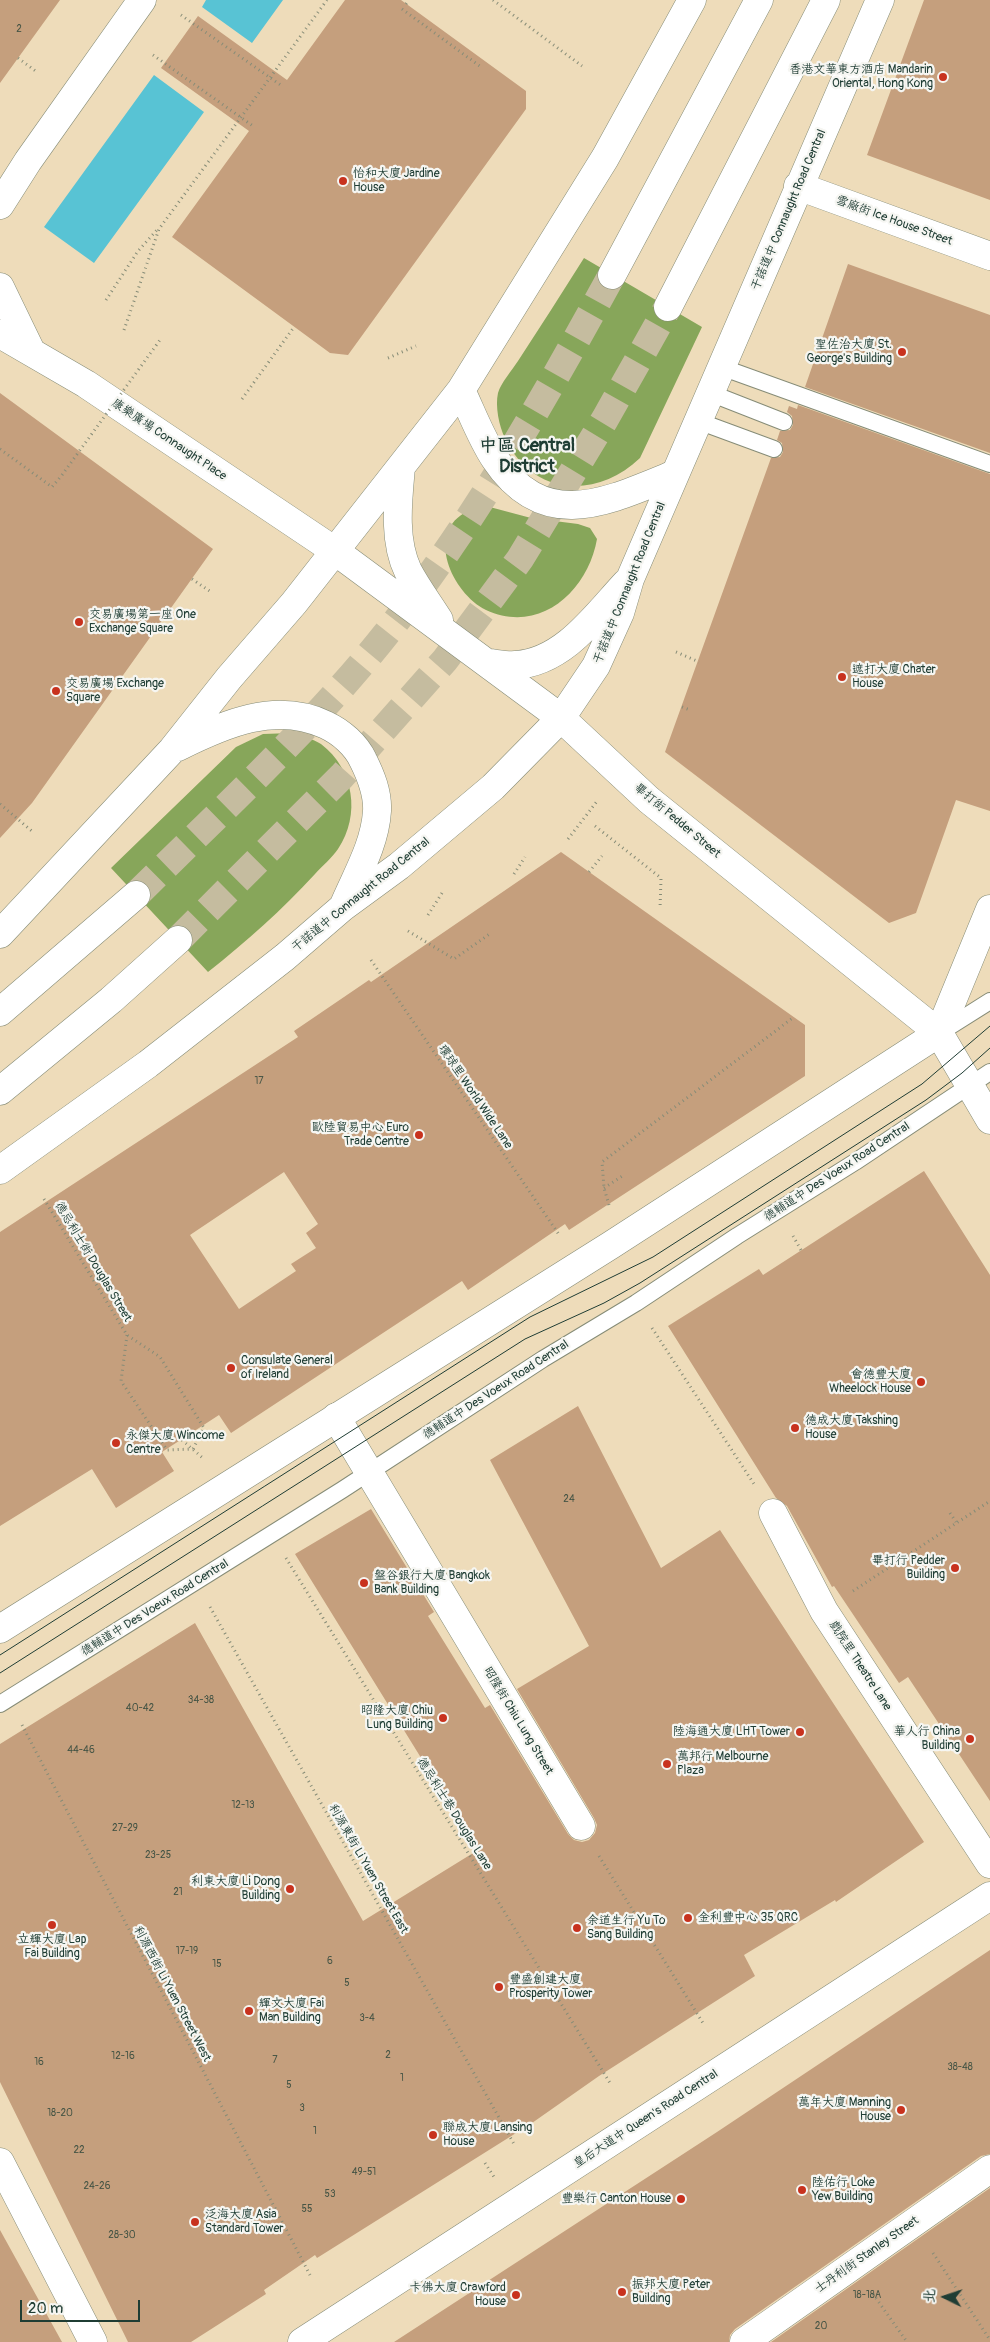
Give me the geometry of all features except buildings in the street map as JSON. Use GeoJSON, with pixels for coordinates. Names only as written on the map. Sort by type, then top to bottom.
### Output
{"type":"FeatureCollection","features":[{"type":"Feature","properties":{"kind":"main road"},"geometry":{"type":"LineString","coordinates":[[0,206],[34,153],[142,0]]}},
{"type":"Feature","properties":{"kind":"main road"},"geometry":{"type":"LineString","coordinates":[[0,934],[172,750],[335,551],[462,390],[605,158],[692,0]]}},
{"type":"Feature","properties":{"kind":"main road"},"geometry":{"type":"LineString","coordinates":[[612,275],[759,0]]}},
{"type":"Feature","properties":{"kind":"main road"},"geometry":{"type":"LineString","coordinates":[[668,307],[826,0]]}},
{"type":"Feature","properties":{"kind":"main road","name":"干諾道中 Connaught Road Central"},"geometry":{"type":"LineString","coordinates":[[0,1170],[148,1064],[285,957],[343,908],[399,866],[493,787],[561,718],[596,666],[620,613],[630,579],[798,186],[880,0]]}},
{"type":"Feature","properties":{"kind":"main road","name":"雪廠街 Ice House Street"},"geometry":{"type":"LineString","coordinates":[[798,186],[990,256]]}},
{"type":"Feature","properties":{"kind":"main road"},"geometry":{"type":"LineString","coordinates":[[0,287],[30,352]]}},
{"type":"Feature","properties":{"kind":"main road","name":"康樂廣場 Connaught Place"},"geometry":{"type":"LineString","coordinates":[[0,334],[86,384],[335,551]]}},
{"type":"Feature","properties":{"kind":"main road"},"geometry":{"type":"LineString","coordinates":[[462,390],[494,458],[511,481],[526,494],[543,500],[571,505],[600,503],[621,497],[675,474]]}},
{"type":"Feature","properties":{"kind":"main road"},"geometry":{"type":"LineString","coordinates":[[401,467],[398,518],[403,555],[408,570],[446,633]]}},
{"type":"Feature","properties":{"kind":"main road","name":"畢打街 Pedder Street"},"geometry":{"type":"LineString","coordinates":[[335,551],[561,718],[649,800],[939,1033],[980,1078],[990,1120]]}},
{"type":"Feature","properties":{"kind":"main road"},"geometry":{"type":"LineString","coordinates":[[489,663],[517,665],[544,658],[568,645],[630,579]]}},
{"type":"Feature","properties":{"kind":"main road"},"geometry":{"type":"LineString","coordinates":[[172,750],[206,733],[241,721],[278,713],[309,717],[337,730],[359,751],[373,779],[377,810],[372,840],[343,908]]}},
{"type":"Feature","properties":{"kind":"main road"},"geometry":{"type":"LineString","coordinates":[[0,1012],[136,895]]}},
{"type":"Feature","properties":{"kind":"main road"},"geometry":{"type":"LineString","coordinates":[[0,1629],[645,1223],[939,1033],[990,909]]}},
{"type":"Feature","properties":{"kind":"main road"},"geometry":{"type":"LineString","coordinates":[[0,1091],[112,1000],[178,940]]}},
{"type":"Feature","properties":{"kind":"main road","name":"昭隆街 Chiu Lung Street"},"geometry":{"type":"LineString","coordinates":[[336,1417],[582,1826]]}},
{"type":"Feature","properties":{"kind":"main road","name":"戲院里 Theatre Lane"},"geometry":{"type":"LineString","coordinates":[[773,1513],[824,1611],[990,1864]]}},
{"type":"Feature","properties":{"kind":"main road","name":"皇后大道中 Queen's Road Central"},"geometry":{"type":"LineString","coordinates":[[302,2342],[990,1896]]}},
{"type":"Feature","properties":{"kind":"main road"},"geometry":{"type":"LineString","coordinates":[[0,2162],[93,2342]]}},
{"type":"Feature","properties":{"kind":"main road","name":"士丹利街 Stanley Street"},"geometry":{"type":"LineString","coordinates":[[744,2342],[990,2169]]}},
{"type":"Feature","properties":{"kind":"lane"},"geometry":{"type":"LineString","coordinates":[[721,368],[990,464]]}},
{"type":"Feature","properties":{"kind":"lane"},"geometry":{"type":"LineString","coordinates":[[710,393],[784,422]]}},
{"type":"Feature","properties":{"kind":"lane"},"geometry":{"type":"LineString","coordinates":[[698,421],[774,450]]}},
{"type":"Feature","properties":{"kind":"lane"},"geometry":{"type":"LineString","coordinates":[[939,1033],[990,1001]]}},
{"type":"Feature","properties":{"kind":"lane","name":"德輔道中 Des Voeux Road Central"},"geometry":{"type":"LineString","coordinates":[[0,1704],[370,1473],[543,1359],[636,1303],[855,1162],[980,1078]]}},
{"type":"Feature","properties":{"kind":"path"},"geometry":{"type":"LineString","coordinates":[[106,300],[138,251],[159,229],[327,0]]}},
{"type":"Feature","properties":{"kind":"path"},"geometry":{"type":"LineString","coordinates":[[406,4],[409,0]]}},
{"type":"Feature","properties":{"kind":"path"},"geometry":{"type":"LineString","coordinates":[[493,0],[582,66]]}},
{"type":"Feature","properties":{"kind":"path"},"geometry":{"type":"LineString","coordinates":[[402,9],[481,67]]}},
{"type":"Feature","properties":{"kind":"path"},"geometry":{"type":"LineString","coordinates":[[181,15],[282,86]]}},
{"type":"Feature","properties":{"kind":"path"},"geometry":{"type":"LineString","coordinates":[[153,55],[253,126]]}},
{"type":"Feature","properties":{"kind":"path"},"geometry":{"type":"LineString","coordinates":[[18,58],[37,72]]}},
{"type":"Feature","properties":{"kind":"path"},"geometry":{"type":"LineString","coordinates":[[124,330],[159,229]]}},
{"type":"Feature","properties":{"kind":"path"},"geometry":{"type":"LineString","coordinates":[[242,399],[294,327]]}},
{"type":"Feature","properties":{"kind":"path"},"geometry":{"type":"LineString","coordinates":[[0,449],[52,487],[160,340]]}},
{"type":"Feature","properties":{"kind":"path"},"geometry":{"type":"LineString","coordinates":[[388,358],[416,346]]}},
{"type":"Feature","properties":{"kind":"path"},"geometry":{"type":"LineString","coordinates":[[192,579],[211,592]]}},
{"type":"Feature","properties":{"kind":"path"},"geometry":{"type":"LineString","coordinates":[[676,652],[699,662]]}},
{"type":"Feature","properties":{"kind":"path"},"geometry":{"type":"LineString","coordinates":[[682,707],[690,710]]}},
{"type":"Feature","properties":{"kind":"path"},"geometry":{"type":"LineString","coordinates":[[0,804],[33,832]]}},
{"type":"Feature","properties":{"kind":"path"},"geometry":{"type":"LineString","coordinates":[[595,826],[660,878],[660,909]]}},
{"type":"Feature","properties":{"kind":"path"},"geometry":{"type":"LineString","coordinates":[[589,872],[602,856]]}},
{"type":"Feature","properties":{"kind":"path"},"geometry":{"type":"LineString","coordinates":[[514,874],[525,857]]}},
{"type":"Feature","properties":{"kind":"path"},"geometry":{"type":"LineString","coordinates":[[428,915],[442,893]]}},
{"type":"Feature","properties":{"kind":"path"},"geometry":{"type":"LineString","coordinates":[[408,931],[454,959],[491,933]]}},
{"type":"Feature","properties":{"kind":"path","name":"環球里 World Wide Lane"},"geometry":{"type":"LineString","coordinates":[[371,960],[564,1243]]}},
{"type":"Feature","properties":{"kind":"path"},"geometry":{"type":"LineString","coordinates":[[612,1215],[604,1188],[602,1162],[794,1017]]}},
{"type":"Feature","properties":{"kind":"path"},"geometry":{"type":"LineString","coordinates":[[604,1188],[624,1175]]}},
{"type":"Feature","properties":{"kind":"path","name":"德忌利士街 Douglas Street"},"geometry":{"type":"LineString","coordinates":[[44,1199],[128,1335],[160,1357],[204,1428],[193,1448],[167,1450],[121,1381],[128,1335]]}},
{"type":"Feature","properties":{"kind":"path"},"geometry":{"type":"LineString","coordinates":[[789,1230],[802,1250]]}},
{"type":"Feature","properties":{"kind":"path"},"geometry":{"type":"LineString","coordinates":[[649,1323],[773,1513]]}},
{"type":"Feature","properties":{"kind":"path"},"geometry":{"type":"LineString","coordinates":[[182,1440],[204,1459]]}},
{"type":"Feature","properties":{"kind":"path"},"geometry":{"type":"LineString","coordinates":[[824,1611],[990,1501]]}},
{"type":"Feature","properties":{"kind":"path"},"geometry":{"type":"LineString","coordinates":[[950,1513],[956,1522]]}},
{"type":"Feature","properties":{"kind":"path","name":"德忌利士巷 Douglas Lane"},"geometry":{"type":"LineString","coordinates":[[283,1553],[610,2083]]}},
{"type":"Feature","properties":{"kind":"path","name":"利源東街 Li Yuen Street East"},"geometry":{"type":"LineString","coordinates":[[207,1602],[514,2144]]}},
{"type":"Feature","properties":{"kind":"path","name":"利源西街 Li Yuen Street West"},"geometry":{"type":"LineString","coordinates":[[19,1720],[310,2275]]}},
{"type":"Feature","properties":{"kind":"path"},"geometry":{"type":"LineString","coordinates":[[582,1826],[703,2023]]}},
{"type":"Feature","properties":{"kind":"path"},"geometry":{"type":"LineString","coordinates":[[930,2248],[990,2340]]}},
{"type":"Feature","properties":{"kind":"path"},"geometry":{"type":"LineString","coordinates":[[870,2289],[907,2342]]}},
{"type":"Feature","properties":{"kind":"green space"},"geometry":{"type":"Polygon","coordinates":[[[584,258],[702,327],[640,458],[623,472],[604,481],[566,486],[548,481],[531,472],[517,457],[501,428],[497,410],[497,398],[499,389],[584,258]]]}},
{"type":"Feature","properties":{"kind":"green space"},"geometry":{"type":"Polygon","coordinates":[[[486,506],[531,518],[578,524],[590,528],[597,539],[592,558],[583,576],[572,591],[558,603],[542,612],[525,617],[506,616],[486,610],[474,602],[454,577],[445,547],[447,533],[455,521],[468,511],[486,506]]]}},
{"type":"Feature","properties":{"kind":"green space"},"geometry":{"type":"Polygon","coordinates":[[[292,733],[321,744],[341,766],[347,779],[350,793],[350,822],[345,836],[333,856],[277,913],[208,972],[111,868],[236,747],[263,734],[292,733]]]}},
{"type":"Feature","properties":{"kind":"water"},"geometry":{"type":"Polygon","coordinates":[[[206,0],[283,0],[252,43],[202,7],[206,0]]]}},
{"type":"Feature","properties":{"kind":"water"},"geometry":{"type":"Polygon","coordinates":[[[154,75],[204,112],[94,263],[44,227],[154,75]]]}},
{"type":"Feature","properties":{"kind":"tunnel"},"geometry":{"type":"LineString","coordinates":[[136,895],[235,799],[299,733],[361,665],[390,629],[452,544],[480,501],[535,412],[612,275]]}},
{"type":"Feature","properties":{"kind":"tunnel"},"geometry":{"type":"LineString","coordinates":[[178,940],[342,776],[445,660],[520,559],[605,419],[668,307]]}},
{"type":"Feature","properties":{"kind":"tram line"},"geometry":{"type":"LineString","coordinates":[[0,1655],[530,1317],[653,1257],[922,1084],[990,1026]]}},
{"type":"Feature","properties":{"kind":"tram line"},"geometry":{"type":"LineString","coordinates":[[0,1673],[525,1339],[604,1303],[640,1283],[926,1100],[962,1073],[990,1048]]}},
{"type":"Feature","properties":{"kind":"place","name":"香港文華東方酒店 Mandarin Oriental, Hong Kong"},"geometry":{"type":"Point","coordinates":[943,77]}},
{"type":"Feature","properties":{"kind":"place","name":"怡和大廈 Jardine House"},"geometry":{"type":"Point","coordinates":[343,181]}},
{"type":"Feature","properties":{"kind":"place","name":"聖佐治大廈 St. George's Building"},"geometry":{"type":"Point","coordinates":[902,352]}},
{"type":"Feature","properties":{"kind":"place","name":"交易廣場第一座 One Exchange Square"},"geometry":{"type":"Point","coordinates":[79,622]}},
{"type":"Feature","properties":{"kind":"place","name":"遮打大廈 Chater House"},"geometry":{"type":"Point","coordinates":[842,677]}},
{"type":"Feature","properties":{"kind":"place","name":"交易廣場 Exchange Square"},"geometry":{"type":"Point","coordinates":[56,691]}},
{"type":"Feature","properties":{"kind":"place","name":"歐陸貿易中心 Euro Trade Centre"},"geometry":{"type":"Point","coordinates":[419,1135]}},
{"type":"Feature","properties":{"kind":"place","name":"Consulate General of Ireland"},"geometry":{"type":"Point","coordinates":[231,1368]}},
{"type":"Feature","properties":{"kind":"place","name":"會德豐大廈 Wheelock House"},"geometry":{"type":"Point","coordinates":[921,1382]}},
{"type":"Feature","properties":{"kind":"place","name":"德成大廈 Takshing House"},"geometry":{"type":"Point","coordinates":[795,1428]}},
{"type":"Feature","properties":{"kind":"place","name":"永傑大廈 Wincome Centre"},"geometry":{"type":"Point","coordinates":[116,1443]}},
{"type":"Feature","properties":{"kind":"place","name":"畢打行 Pedder Building"},"geometry":{"type":"Point","coordinates":[955,1568]}},
{"type":"Feature","properties":{"kind":"place","name":"盤谷銀行大廈 Bangkok Bank Building"},"geometry":{"type":"Point","coordinates":[364,1583]}},
{"type":"Feature","properties":{"kind":"place","name":"昭隆大廈 Chiu Lung Building"},"geometry":{"type":"Point","coordinates":[443,1718]}},
{"type":"Feature","properties":{"kind":"place","name":"陸海通大廈 LHT Tower"},"geometry":{"type":"Point","coordinates":[800,1732]}},
{"type":"Feature","properties":{"kind":"place","name":"華人行 China Building"},"geometry":{"type":"Point","coordinates":[970,1739]}},
{"type":"Feature","properties":{"kind":"place","name":"萬邦行 Melbourne Plaza"},"geometry":{"type":"Point","coordinates":[667,1764]}},
{"type":"Feature","properties":{"kind":"place","name":"利東大廈 Li Dong Building"},"geometry":{"type":"Point","coordinates":[290,1889]}},
{"type":"Feature","properties":{"kind":"place","name":"金利豐中心 35 QRC"},"geometry":{"type":"Point","coordinates":[688,1918]}},
{"type":"Feature","properties":{"kind":"place","name":"立輝大廈 Lap Fai Building"},"geometry":{"type":"Point","coordinates":[52,1925]}},
{"type":"Feature","properties":{"kind":"place","name":"余道生行 Yu To Sang Building"},"geometry":{"type":"Point","coordinates":[577,1928]}},
{"type":"Feature","properties":{"kind":"place","name":"豐盛創建大廈 Prosperity Tower"},"geometry":{"type":"Point","coordinates":[499,1987]}},
{"type":"Feature","properties":{"kind":"place","name":"輝文大廈 Fai Man Building"},"geometry":{"type":"Point","coordinates":[249,2011]}},
{"type":"Feature","properties":{"kind":"place","name":"萬年大廈 Manning House"},"geometry":{"type":"Point","coordinates":[901,2110]}},
{"type":"Feature","properties":{"kind":"place","name":"聯成大廈 Lansing House"},"geometry":{"type":"Point","coordinates":[433,2135]}},
{"type":"Feature","properties":{"kind":"place","name":"陸佑行 Loke Yew Building"},"geometry":{"type":"Point","coordinates":[802,2190]}},
{"type":"Feature","properties":{"kind":"place","name":"豐樂行 Canton House"},"geometry":{"type":"Point","coordinates":[681,2199]}},
{"type":"Feature","properties":{"kind":"place","name":"泛海大廈 Asia Standard Tower"},"geometry":{"type":"Point","coordinates":[195,2222]}},
{"type":"Feature","properties":{"kind":"place","name":"振邦大廈 Peter Building"},"geometry":{"type":"Point","coordinates":[622,2292]}},
{"type":"Feature","properties":{"kind":"place","name":"卡佛大廈 Crawford House"},"geometry":{"type":"Point","coordinates":[516,2295]}},
{"type":"Feature","properties":{"kind":"district","name":"中區 Central District"},"geometry":{"type":"Point","coordinates":[527,456]}}]}
